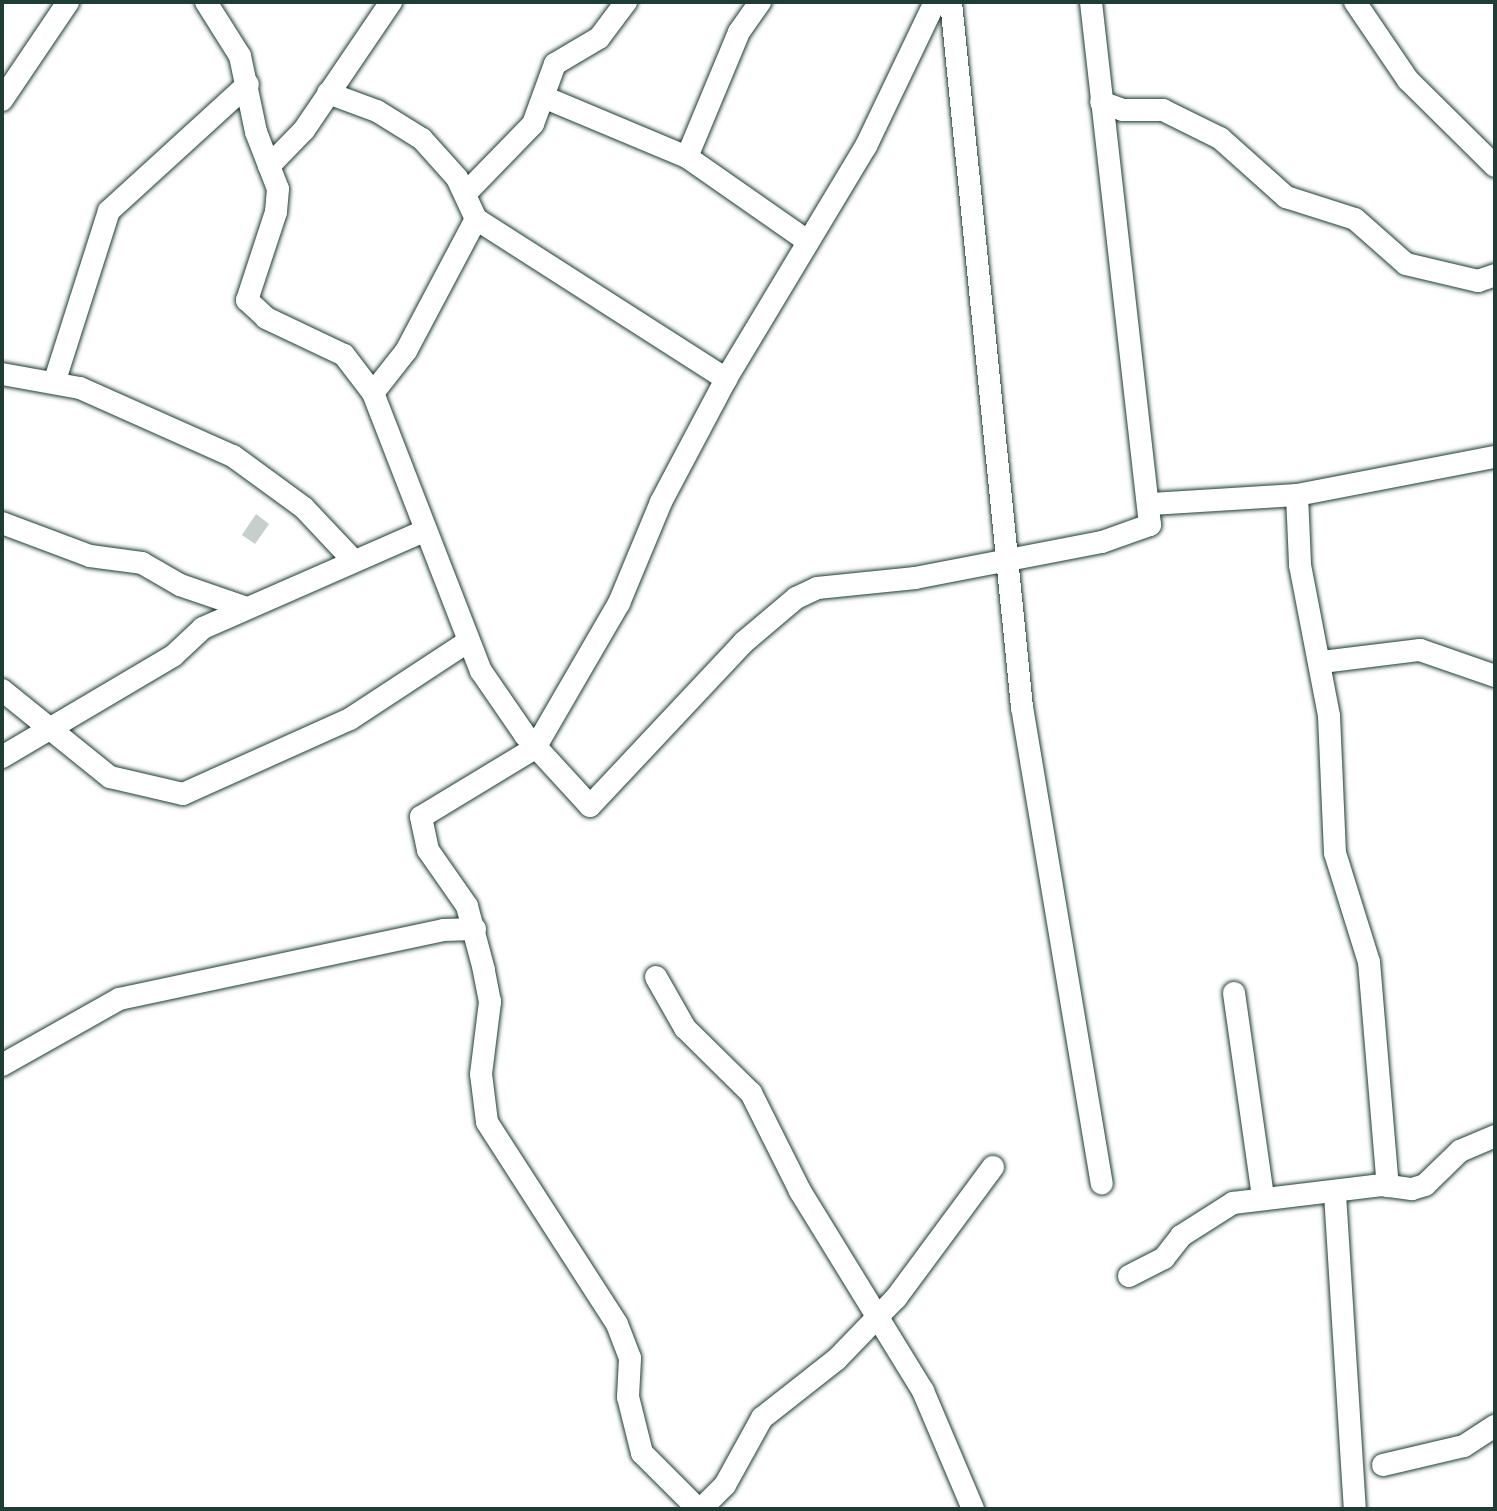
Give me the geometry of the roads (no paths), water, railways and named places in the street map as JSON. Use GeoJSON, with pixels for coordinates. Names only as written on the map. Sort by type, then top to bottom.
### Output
{"type":"FeatureCollection","features":[{"type":"Feature","properties":{"kind":"street"},"geometry":{"type":"LineString","coordinates":[[2,100],[68,2]]}},
{"type":"Feature","properties":{"kind":"street"},"geometry":{"type":"LineString","coordinates":[[206,2],[224,12],[248,84],[278,200],[247,300],[266,318],[344,355],[373,393],[467,642],[535,748],[590,806],[744,642],[796,598],[817,588],[915,578],[1135,535],[1150,525],[1151,504],[1091,2]]}},
{"type":"Feature","properties":{"kind":"street"},"geometry":{"type":"LineString","coordinates":[[269,166],[328,93],[391,2]]}},
{"type":"Feature","properties":{"kind":"street"},"geometry":{"type":"LineString","coordinates":[[466,193],[526,133],[546,98],[555,64],[599,38],[626,2]]}},
{"type":"Feature","properties":{"kind":"street"},"geometry":{"type":"LineString","coordinates":[[687,157],[739,32],[760,2]]}},
{"type":"Feature","properties":{"kind":"street"},"geometry":{"type":"LineString","coordinates":[[935,2],[866,146],[806,240],[726,379],[661,502],[619,603],[535,748],[421,817],[428,850],[475,929],[490,1002],[481,1074],[487,1122],[617,1324],[630,1358],[628,1397],[642,1453],[700,1509],[725,1485],[762,1418],[837,1359],[915,1275],[993,1167]]}},
{"type":"Feature","properties":{"kind":"street"},"geometry":{"type":"LineString","coordinates":[[951,2],[1005,560],[1036,811],[1102,1183]]}},
{"type":"Feature","properties":{"kind":"street"},"geometry":{"type":"LineString","coordinates":[[1355,2],[1408,80],[1495,166]]}},
{"type":"Feature","properties":{"kind":"street"},"geometry":{"type":"LineString","coordinates":[[55,380],[109,211],[248,84]]}},
{"type":"Feature","properties":{"kind":"street"},"geometry":{"type":"LineString","coordinates":[[328,93],[377,111],[422,139],[466,193],[476,219],[726,379]]}},
{"type":"Feature","properties":{"kind":"street"},"geometry":{"type":"LineString","coordinates":[[546,98],[687,157],[806,240]]}},
{"type":"Feature","properties":{"kind":"street"},"geometry":{"type":"LineString","coordinates":[[1101,102],[1123,110],[1163,110],[1220,138],[1286,197],[1355,219],[1406,264],[1478,281],[1495,275]]}},
{"type":"Feature","properties":{"kind":"street"},"geometry":{"type":"LineString","coordinates":[[373,393],[406,351],[476,219]]}},
{"type":"Feature","properties":{"kind":"street"},"geometry":{"type":"LineString","coordinates":[[2,374],[55,380],[233,456],[304,508],[354,561]]}},
{"type":"Feature","properties":{"kind":"street"},"geometry":{"type":"LineString","coordinates":[[1151,504],[1297,495],[1495,457]]}},
{"type":"Feature","properties":{"kind":"street"},"geometry":{"type":"LineString","coordinates":[[1297,495],[1300,565],[1322,662],[1335,853],[1369,962],[1388,1186]]}},
{"type":"Feature","properties":{"kind":"street"},"geometry":{"type":"LineString","coordinates":[[2,523],[90,556],[142,563],[180,585],[244,607]]}},
{"type":"Feature","properties":{"kind":"street"},"geometry":{"type":"LineString","coordinates":[[2,757],[46,728],[161,664],[203,628],[244,607],[424,531]]}},
{"type":"Feature","properties":{"kind":"street"},"geometry":{"type":"LineString","coordinates":[[2,690],[110,777],[183,794],[350,719],[467,642]]}},
{"type":"Feature","properties":{"kind":"street"},"geometry":{"type":"LineString","coordinates":[[1322,662],[1420,650],[1495,676]]}},
{"type":"Feature","properties":{"kind":"street"},"geometry":{"type":"LineString","coordinates":[[2,1065],[119,999],[444,930],[475,929]]}},
{"type":"Feature","properties":{"kind":"street"},"geometry":{"type":"LineString","coordinates":[[656,977],[685,1028],[751,1093],[875,1318],[923,1391],[973,1509]]}},
{"type":"Feature","properties":{"kind":"street"},"geometry":{"type":"LineString","coordinates":[[1234,993],[1263,1196]]}},
{"type":"Feature","properties":{"kind":"street"},"geometry":{"type":"LineString","coordinates":[[1129,1276],[1164,1258],[1205,1218],[1263,1196],[1335,1194],[1388,1186],[1425,1185],[1460,1151],[1495,1136]]}},
{"type":"Feature","properties":{"kind":"street"},"geometry":{"type":"LineString","coordinates":[[1335,1194],[1355,1509]]}},
{"type":"Feature","properties":{"kind":"street"},"geometry":{"type":"LineString","coordinates":[[1383,1465],[1464,1446],[1495,1426]]}}]}
